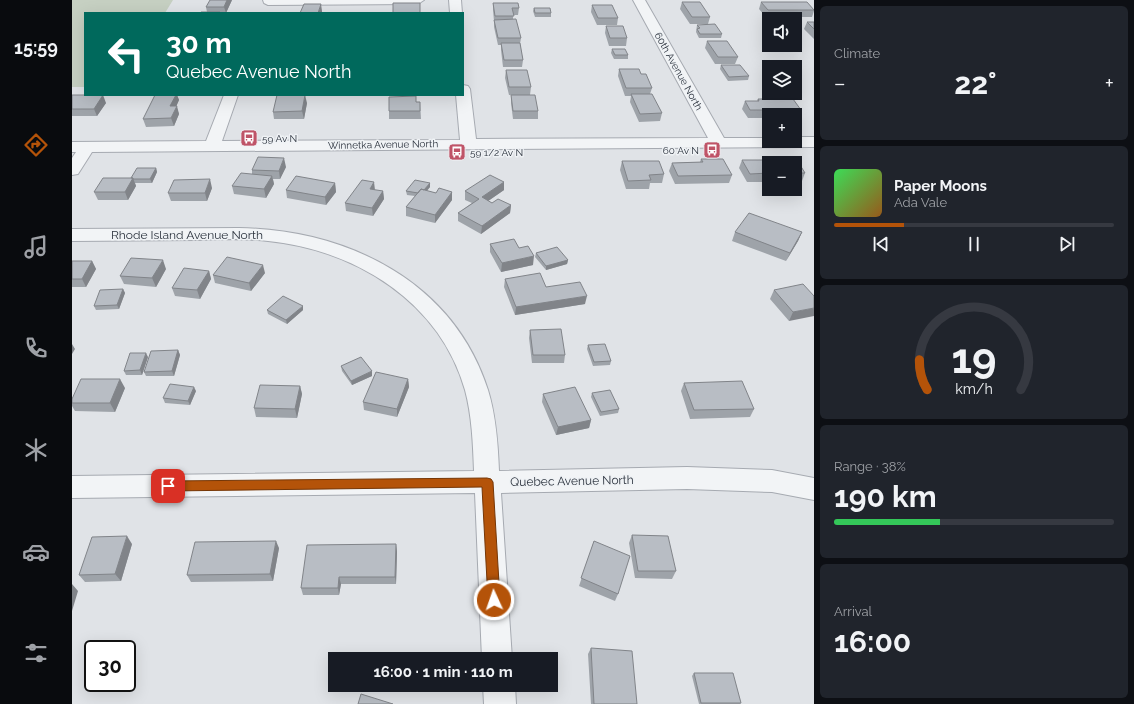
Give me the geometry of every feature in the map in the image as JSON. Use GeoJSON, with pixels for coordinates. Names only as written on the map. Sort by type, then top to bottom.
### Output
{"type":"FeatureCollection","features":[{"type":"Feature","properties":{"kind":"street"},"geometry":{"type":"LineString","coordinates":[[263,12],[268,0],[418,0]]}},
{"type":"Feature","properties":{"kind":"street"},"geometry":{"type":"LineString","coordinates":[[455,0],[456,12]]}},
{"type":"Feature","properties":{"kind":"street","name":"60th Avenue North"},"geometry":{"type":"LineString","coordinates":[[639,0],[718,142]]}},
{"type":"Feature","properties":{"kind":"street"},"geometry":{"type":"LineString","coordinates":[[212,146],[231,96]]}},
{"type":"Feature","properties":{"kind":"street"},"geometry":{"type":"LineString","coordinates":[[464,96],[468,143]]}},
{"type":"Feature","properties":{"kind":"street","name":"Winnetka Avenue North"},"geometry":{"type":"LineString","coordinates":[[80,146],[814,142]]}},
{"type":"Feature","properties":{"kind":"street"},"geometry":{"type":"LineString","coordinates":[[72,170],[80,146]]}},
{"type":"Feature","properties":{"kind":"street","name":"Rhode Island Avenue North"},"geometry":{"type":"LineString","coordinates":[[72,235],[270,235],[345,253],[379,268],[410,288],[436,314],[458,344],[473,378],[482,422],[497,652]]}},
{"type":"Feature","properties":{"kind":"street","name":"Quebec Avenue North"},"geometry":{"type":"LineString","coordinates":[[72,487],[687,478],[772,481],[814,489]]}},
{"type":"Feature","properties":{"kind":"street"},"geometry":{"type":"LineString","coordinates":[[499,692],[500,704]]}},
{"type":"Feature","properties":{"kind":"green space"},"geometry":{"type":"Polygon","coordinates":[[[72,0],[173,0],[166,12],[84,12],[84,87],[72,87],[72,0]]]}},
{"type":"Feature","properties":{"kind":"building"},"geometry":{"type":"Polygon","coordinates":[[[210,0],[227,0],[224,7],[206,7],[210,0]]]}},
{"type":"Feature","properties":{"kind":"building"},"geometry":{"type":"Polygon","coordinates":[[[682,2],[700,2],[710,17],[692,17],[682,2]]]}},
{"type":"Feature","properties":{"kind":"building"},"geometry":{"type":"Polygon","coordinates":[[[761,2],[807,2],[814,10],[768,10],[761,2]]]}},
{"type":"Feature","properties":{"kind":"building"},"geometry":{"type":"Polygon","coordinates":[[[393,3],[420,3],[420,12],[393,12],[393,3]]]}},
{"type":"Feature","properties":{"kind":"building"},"geometry":{"type":"Polygon","coordinates":[[[493,3],[518,3],[519,8],[512,8],[514,16],[495,16],[493,3]]]}},
{"type":"Feature","properties":{"kind":"building"},"geometry":{"type":"Polygon","coordinates":[[[304,4],[321,4],[318,12],[300,12],[304,4]]]}},
{"type":"Feature","properties":{"kind":"building"},"geometry":{"type":"Polygon","coordinates":[[[592,5],[612,5],[618,18],[598,18],[592,5]]]}},
{"type":"Feature","properties":{"kind":"building"},"geometry":{"type":"Polygon","coordinates":[[[534,8],[550,8],[551,13],[535,13],[534,8]]]}},
{"type":"Feature","properties":{"kind":"building"},"geometry":{"type":"Polygon","coordinates":[[[516,19],[521,38],[498,38],[494,20],[516,19]]]}},
{"type":"Feature","properties":{"kind":"building"},"geometry":{"type":"Polygon","coordinates":[[[807,22],[814,22],[814,29],[807,22]]]}},
{"type":"Feature","properties":{"kind":"building"},"geometry":{"type":"Polygon","coordinates":[[[715,24],[722,34],[700,34],[697,29],[700,28],[697,25],[715,24]]]}},
{"type":"Feature","properties":{"kind":"building"},"geometry":{"type":"Polygon","coordinates":[[[606,26],[623,26],[627,38],[610,38],[606,26]]]}},
{"type":"Feature","properties":{"kind":"building"},"geometry":{"type":"Polygon","coordinates":[[[707,41],[727,41],[738,57],[718,57],[707,41]]]}},
{"type":"Feature","properties":{"kind":"building"},"geometry":{"type":"Polygon","coordinates":[[[501,43],[520,43],[523,60],[504,60],[501,43]]]}},
{"type":"Feature","properties":{"kind":"building"},"geometry":{"type":"Polygon","coordinates":[[[612,49],[625,49],[628,55],[615,55],[612,49]]]}},
{"type":"Feature","properties":{"kind":"building"},"geometry":{"type":"Polygon","coordinates":[[[721,65],[740,65],[749,76],[729,77],[721,65]]]}},
{"type":"Feature","properties":{"kind":"building"},"geometry":{"type":"Polygon","coordinates":[[[619,69],[639,69],[641,74],[646,74],[652,88],[626,88],[619,69]]]}},
{"type":"Feature","properties":{"kind":"building"},"geometry":{"type":"Polygon","coordinates":[[[506,70],[527,70],[531,87],[509,87],[506,70]]]}},
{"type":"Feature","properties":{"kind":"building"},"geometry":{"type":"Polygon","coordinates":[[[631,94],[652,94],[662,113],[640,114],[631,94]]]}},
{"type":"Feature","properties":{"kind":"building"},"geometry":{"type":"Polygon","coordinates":[[[72,95],[102,96],[94,109],[72,109],[72,95]]]}},
{"type":"Feature","properties":{"kind":"building"},"geometry":{"type":"Polygon","coordinates":[[[511,95],[535,95],[538,111],[513,111],[511,95]]]}},
{"type":"Feature","properties":{"kind":"building"},"geometry":{"type":"Polygon","coordinates":[[[154,96],[175,96],[170,106],[177,106],[171,118],[143,119],[154,96]]]}},
{"type":"Feature","properties":{"kind":"building"},"geometry":{"type":"Polygon","coordinates":[[[277,96],[305,96],[302,111],[273,112],[277,96]]]}},
{"type":"Feature","properties":{"kind":"building"},"geometry":{"type":"Polygon","coordinates":[[[416,96],[416,102],[420,102],[420,111],[389,111],[389,97],[416,96]]]}},
{"type":"Feature","properties":{"kind":"building"},"geometry":{"type":"Polygon","coordinates":[[[758,99],[794,100],[800,108],[762,108],[762,110],[750,110],[745,101],[759,101],[758,99]]]}},
{"type":"Feature","properties":{"kind":"building"},"geometry":{"type":"Polygon","coordinates":[[[258,157],[284,158],[279,171],[252,170],[258,157]]]}},
{"type":"Feature","properties":{"kind":"building"},"geometry":{"type":"Polygon","coordinates":[[[701,159],[723,159],[732,175],[678,176],[672,163],[703,162],[701,159]]]}},
{"type":"Feature","properties":{"kind":"building"},"geometry":{"type":"Polygon","coordinates":[[[742,160],[762,160],[762,173],[750,174],[742,160]]]}},
{"type":"Feature","properties":{"kind":"building"},"geometry":{"type":"Polygon","coordinates":[[[622,161],[659,161],[664,174],[649,175],[651,180],[628,181],[622,161]]]}},
{"type":"Feature","properties":{"kind":"building"},"geometry":{"type":"Polygon","coordinates":[[[137,168],[156,168],[150,179],[133,179],[131,178],[137,168]]]}},
{"type":"Feature","properties":{"kind":"building"},"geometry":{"type":"Polygon","coordinates":[[[241,173],[272,176],[264,189],[232,186],[241,173]]]}},
{"type":"Feature","properties":{"kind":"building"},"geometry":{"type":"Polygon","coordinates":[[[490,175],[504,182],[482,197],[492,203],[498,199],[511,205],[482,226],[458,213],[479,199],[465,191],[490,175]]]}},
{"type":"Feature","properties":{"kind":"building"},"geometry":{"type":"Polygon","coordinates":[[[296,176],[335,183],[325,197],[286,190],[296,176]]]}},
{"type":"Feature","properties":{"kind":"building"},"geometry":{"type":"Polygon","coordinates":[[[103,178],[133,178],[125,192],[94,192],[103,178]]]}},
{"type":"Feature","properties":{"kind":"building"},"geometry":{"type":"Polygon","coordinates":[[[210,179],[205,193],[168,193],[174,180],[210,179]]]}},
{"type":"Feature","properties":{"kind":"building"},"geometry":{"type":"Polygon","coordinates":[[[362,180],[374,182],[370,189],[383,191],[372,208],[345,203],[362,180]]]}},
{"type":"Feature","properties":{"kind":"building"},"geometry":{"type":"Polygon","coordinates":[[[415,180],[430,183],[424,190],[421,189],[418,193],[406,191],[415,180]]]}},
{"type":"Feature","properties":{"kind":"building"},"geometry":{"type":"Polygon","coordinates":[[[439,188],[452,192],[435,215],[406,207],[421,189],[436,193],[439,188]]]}},
{"type":"Feature","properties":{"kind":"building"},"geometry":{"type":"Polygon","coordinates":[[[749,213],[802,232],[790,253],[735,232],[749,213]]]}},
{"type":"Feature","properties":{"kind":"building"},"geometry":{"type":"Polygon","coordinates":[[[514,239],[519,248],[528,246],[534,256],[502,263],[490,244],[514,239]]]}},
{"type":"Feature","properties":{"kind":"building"},"geometry":{"type":"Polygon","coordinates":[[[557,247],[568,260],[546,266],[536,253],[557,247]]]}},
{"type":"Feature","properties":{"kind":"building"},"geometry":{"type":"Polygon","coordinates":[[[227,257],[263,265],[249,283],[213,275],[227,257]]]}},
{"type":"Feature","properties":{"kind":"building"},"geometry":{"type":"Polygon","coordinates":[[[131,258],[163,260],[152,278],[120,276],[131,258]]]}},
{"type":"Feature","properties":{"kind":"building"},"geometry":{"type":"Polygon","coordinates":[[[72,261],[92,261],[82,279],[72,279],[72,261]]]}},
{"type":"Feature","properties":{"kind":"building"},"geometry":{"type":"Polygon","coordinates":[[[184,268],[209,271],[197,290],[172,288],[184,268]]]}},
{"type":"Feature","properties":{"kind":"building"},"geometry":{"type":"Polygon","coordinates":[[[540,273],[546,287],[580,282],[587,296],[516,307],[505,279],[540,273]]]}},
{"type":"Feature","properties":{"kind":"building"},"geometry":{"type":"Polygon","coordinates":[[[803,284],[814,296],[814,308],[793,312],[774,290],[803,284]]]}},
{"type":"Feature","properties":{"kind":"building"},"geometry":{"type":"Polygon","coordinates":[[[123,289],[117,305],[94,306],[100,290],[123,289]]]}},
{"type":"Feature","properties":{"kind":"building"},"geometry":{"type":"Polygon","coordinates":[[[283,296],[303,306],[286,320],[267,310],[283,296]]]}},
{"type":"Feature","properties":{"kind":"building"},"geometry":{"type":"Polygon","coordinates":[[[561,329],[565,355],[533,355],[530,330],[561,329]]]}},
{"type":"Feature","properties":{"kind":"building"},"geometry":{"type":"Polygon","coordinates":[[[605,344],[611,361],[594,362],[588,345],[605,344]]]}},
{"type":"Feature","properties":{"kind":"building"},"geometry":{"type":"Polygon","coordinates":[[[178,350],[172,371],[144,372],[151,351],[178,350]]]}},
{"type":"Feature","properties":{"kind":"building"},"geometry":{"type":"Polygon","coordinates":[[[130,353],[146,353],[140,370],[124,371],[130,353]]]}},
{"type":"Feature","properties":{"kind":"building"},"geometry":{"type":"Polygon","coordinates":[[[361,357],[372,371],[351,381],[341,366],[361,357]]]}},
{"type":"Feature","properties":{"kind":"building"},"geometry":{"type":"Polygon","coordinates":[[[376,372],[408,379],[397,409],[363,402],[376,372]]]}},
{"type":"Feature","properties":{"kind":"building"},"geometry":{"type":"Polygon","coordinates":[[[81,379],[120,379],[110,403],[72,403],[72,399],[81,379]]]}},
{"type":"Feature","properties":{"kind":"building"},"geometry":{"type":"Polygon","coordinates":[[[742,381],[754,409],[694,410],[684,383],[742,381]]]}},
{"type":"Feature","properties":{"kind":"building"},"geometry":{"type":"Polygon","coordinates":[[[170,384],[194,387],[188,401],[163,398],[170,384]]]}},
{"type":"Feature","properties":{"kind":"building"},"geometry":{"type":"Polygon","coordinates":[[[260,385],[300,386],[295,409],[254,408],[260,385]]]}},
{"type":"Feature","properties":{"kind":"building"},"geometry":{"type":"Polygon","coordinates":[[[575,387],[591,420],[558,427],[543,394],[575,387]]]}},
{"type":"Feature","properties":{"kind":"building"},"geometry":{"type":"Polygon","coordinates":[[[610,390],[619,409],[601,412],[592,393],[610,390]]]}},
{"type":"Feature","properties":{"kind":"building"},"geometry":{"type":"Polygon","coordinates":[[[632,535],[668,536],[676,571],[638,571],[632,535]]]}},
{"type":"Feature","properties":{"kind":"building"},"geometry":{"type":"Polygon","coordinates":[[[127,536],[115,574],[79,575],[92,537],[127,536]]]}},
{"type":"Feature","properties":{"kind":"building"},"geometry":{"type":"Polygon","coordinates":[[[276,541],[270,574],[187,575],[195,542],[276,541]]]}},
{"type":"Feature","properties":{"kind":"building"},"geometry":{"type":"Polygon","coordinates":[[[594,541],[630,556],[618,594],[581,578],[594,541]]]}},
{"type":"Feature","properties":{"kind":"building"},"geometry":{"type":"Polygon","coordinates":[[[396,544],[395,577],[339,577],[338,588],[301,588],[307,545],[396,544]]]}},
{"type":"Feature","properties":{"kind":"building"},"geometry":{"type":"Polygon","coordinates":[[[591,648],[632,651],[637,704],[594,704],[591,648]]]}},
{"type":"Feature","properties":{"kind":"building"},"geometry":{"type":"Polygon","coordinates":[[[694,673],[733,673],[741,703],[701,703],[694,673]]]}},
{"type":"Feature","properties":{"kind":"building"},"geometry":{"type":"Polygon","coordinates":[[[361,694],[393,704],[358,704],[361,694]]]}},
{"type":"Feature","properties":{"kind":"place","name":"59 Av N"},"geometry":{"type":"Point","coordinates":[249,138]}},
{"type":"Feature","properties":{"kind":"place","name":"60 Av N"},"geometry":{"type":"Point","coordinates":[712,150]}},
{"type":"Feature","properties":{"kind":"place","name":"59 1/2 Av N"},"geometry":{"type":"Point","coordinates":[457,152]}},
{"type":"Feature","properties":{"kind":"route"},"geometry":{"type":"LineString","coordinates":[[168,486],[487,482],[494,600]]}}]}
